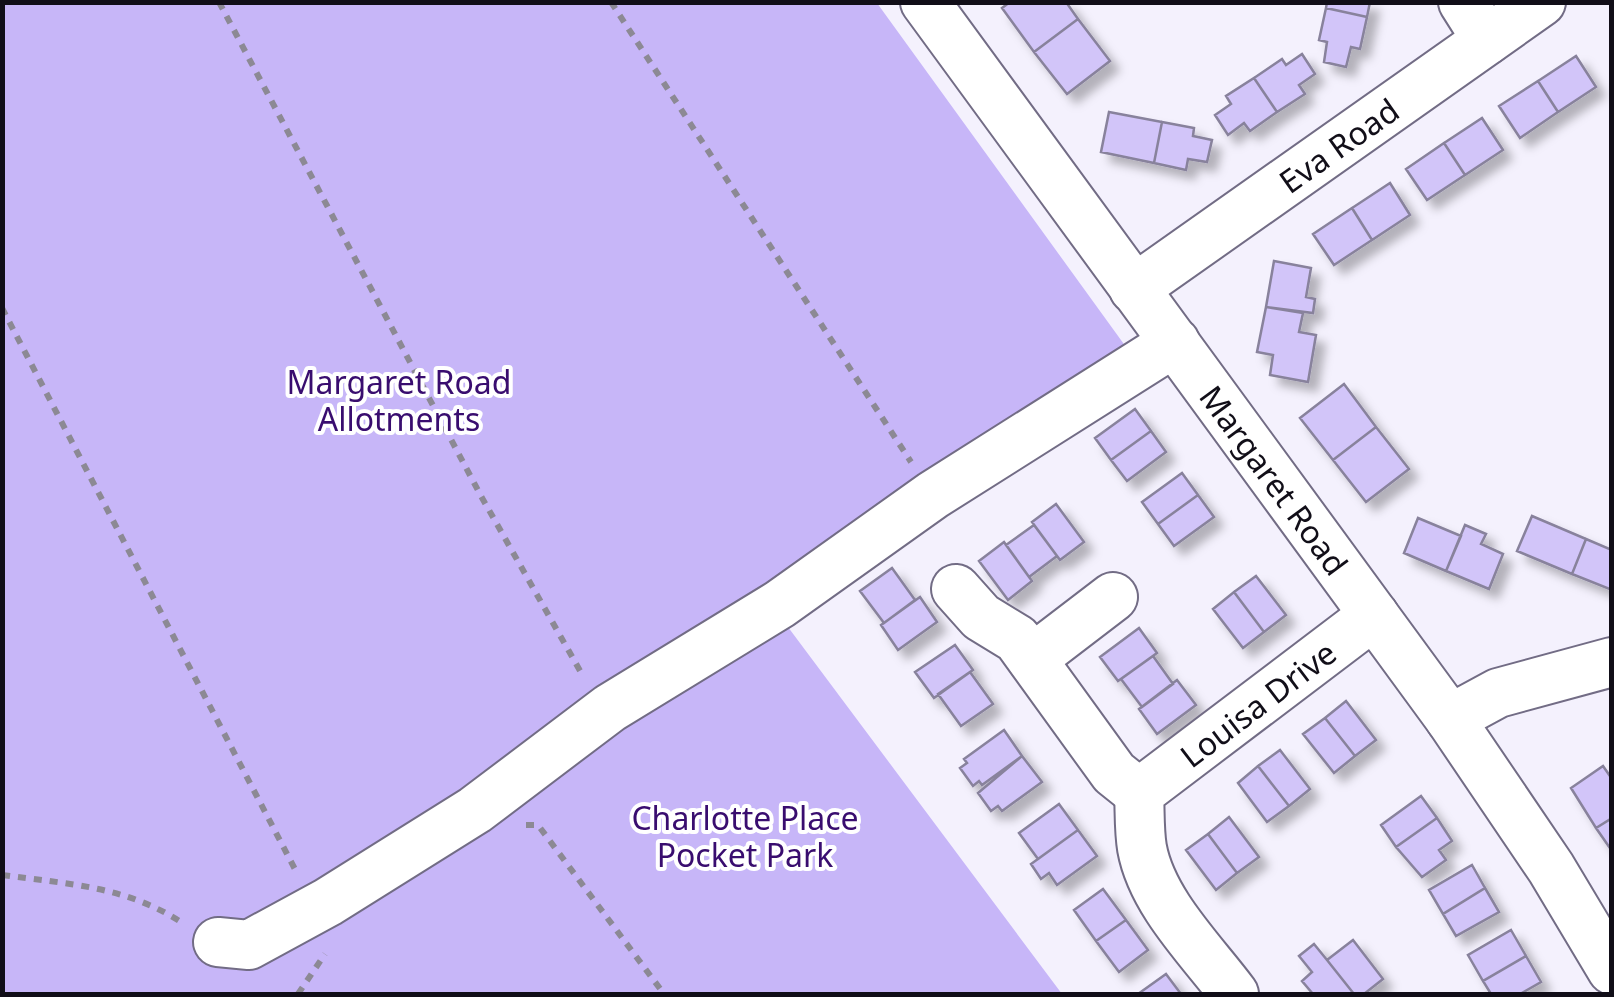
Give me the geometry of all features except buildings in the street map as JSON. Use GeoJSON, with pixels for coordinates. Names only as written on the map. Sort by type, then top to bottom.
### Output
{"type":"FeatureCollection","features":[{"type":"Feature","properties":{"kind":"street","name":"Margaret Road"},"geometry":{"type":"LineString","coordinates":[[924,2],[1450,719],[1552,868],[1612,970]]}},
{"type":"Feature","properties":{"kind":"street","name":"Eva Road"},"geometry":{"type":"LineString","coordinates":[[1134,289],[1475,21],[1541,2]]}},
{"type":"Feature","properties":{"kind":"street"},"geometry":{"type":"LineString","coordinates":[[218,942],[250,945],[328,902],[476,810],[610,708],[780,604],[932,495],[1175,342]]}},
{"type":"Feature","properties":{"kind":"street"},"geometry":{"type":"LineString","coordinates":[[956,589],[981,617],[1017,640],[1114,773],[1139,792],[1142,849],[1152,877],[1166,904],[1234,994]]}},
{"type":"Feature","properties":{"kind":"street"},"geometry":{"type":"LineString","coordinates":[[1032,660],[1113,597]]}},
{"type":"Feature","properties":{"kind":"street","name":"Louisa Drive"},"geometry":{"type":"LineString","coordinates":[[1139,792],[1374,615]]}},
{"type":"Feature","properties":{"kind":"street"},"geometry":{"type":"LineString","coordinates":[[1450,719],[1498,692],[1612,662]]}},
{"type":"Feature","properties":{"kind":"path"},"geometry":{"type":"LineString","coordinates":[[219,2],[481,496],[583,676],[610,708]]}},
{"type":"Feature","properties":{"kind":"path"},"geometry":{"type":"LineString","coordinates":[[611,2],[932,495]]}},
{"type":"Feature","properties":{"kind":"path"},"geometry":{"type":"LineString","coordinates":[[2,308],[252,780],[288,862],[308,888],[328,902]]}},
{"type":"Feature","properties":{"kind":"path"},"geometry":{"type":"LineString","coordinates":[[519,825],[538,825],[664,994]]}},
{"type":"Feature","properties":{"kind":"path"},"geometry":{"type":"LineString","coordinates":[[2,874],[122,892],[148,900],[218,942]]}},
{"type":"Feature","properties":{"kind":"path"},"geometry":{"type":"LineString","coordinates":[[298,994],[329,949]]}},
{"type":"Feature","properties":{"kind":"green space","name":"Margaret Road Allotments"},"geometry":{"type":"Polygon","coordinates":[[[2,3],[877,3],[1147,376],[782,619],[1062,994],[3,994],[2,3]]]}},
{"type":"Feature","properties":{"kind":"park label","name":"Charlotte Place Pocket Park"},"geometry":{"type":"Point","coordinates":[745,836]}}]}
